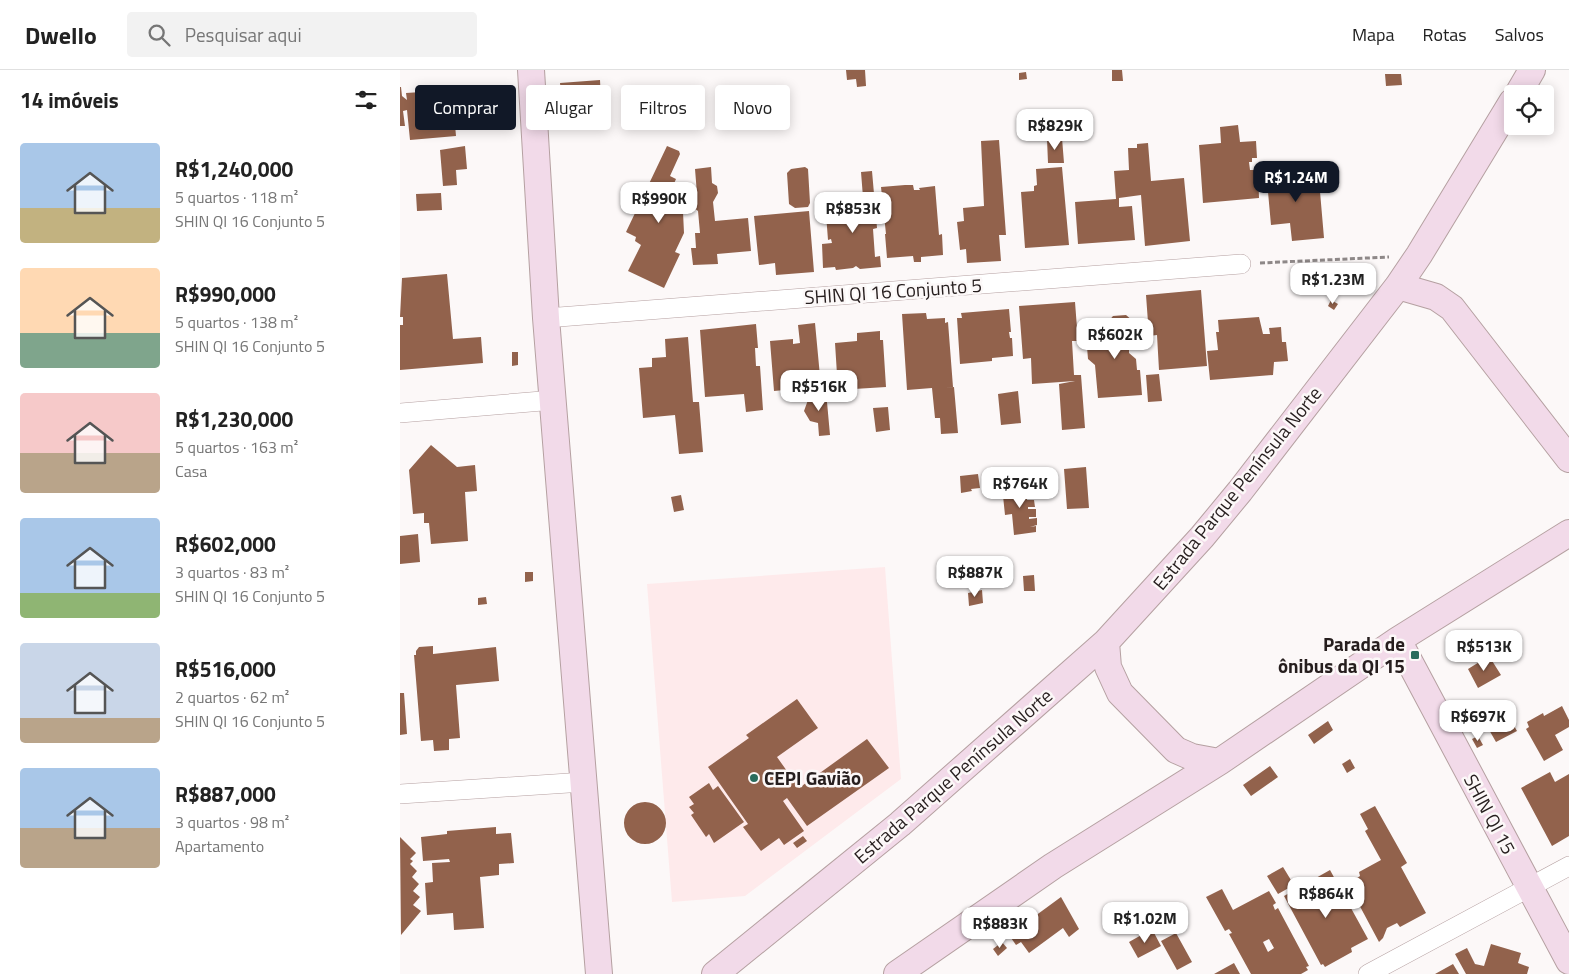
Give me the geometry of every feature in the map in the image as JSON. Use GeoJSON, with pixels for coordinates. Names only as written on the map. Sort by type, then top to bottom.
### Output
{"type":"FeatureCollection","features":[{"type":"Feature","properties":{"kind":"main road"},"geometry":{"type":"LineString","coordinates":[[531,70],[546,318],[599,974]]}},
{"type":"Feature","properties":{"kind":"main road"},"geometry":{"type":"LineString","coordinates":[[1523,85],[1532,70]]}},
{"type":"Feature","properties":{"kind":"main road","name":"Estrada Parque Península Norte"},"geometry":{"type":"LineString","coordinates":[[714,974],[900,824],[1106,642],[1202,537],[1240,491],[1398,286],[1419,255],[1504,115]]}},
{"type":"Feature","properties":{"kind":"main road"},"geometry":{"type":"LineString","coordinates":[[1398,286],[1436,297],[1452,308],[1569,459]]}},
{"type":"Feature","properties":{"kind":"main road"},"geometry":{"type":"LineString","coordinates":[[897,974],[1053,866],[1219,762],[1398,640],[1569,533]]}},
{"type":"Feature","properties":{"kind":"main road","name":"SHIN QI 15"},"geometry":{"type":"LineString","coordinates":[[1398,640],[1569,961]]}},
{"type":"Feature","properties":{"kind":"main road"},"geometry":{"type":"LineString","coordinates":[[1106,642],[1108,667],[1120,693],[1176,750],[1192,757],[1219,762]]}},
{"type":"Feature","properties":{"kind":"street","name":"SHIN QI 16 Conjunto 5"},"geometry":{"type":"LineString","coordinates":[[546,318],[1241,264]]}},
{"type":"Feature","properties":{"kind":"street"},"geometry":{"type":"LineString","coordinates":[[400,413],[554,400]]}},
{"type":"Feature","properties":{"kind":"street"},"geometry":{"type":"LineString","coordinates":[[400,794],[584,782]]}},
{"type":"Feature","properties":{"kind":"street"},"geometry":{"type":"LineString","coordinates":[[1368,974],[1569,866]]}},
{"type":"Feature","properties":{"kind":"path"},"geometry":{"type":"LineString","coordinates":[[1241,264],[1419,255]]}},
{"type":"Feature","properties":{"kind":"shaded area"},"geometry":{"type":"Polygon","coordinates":[[[885,567],[901,779],[745,896],[672,902],[647,584],[885,567]]]}},
{"type":"Feature","properties":{"kind":"building"},"geometry":{"type":"Polygon","coordinates":[[[846,70],[865,70],[866,86],[857,87],[856,79],[847,80],[846,70]]]}},
{"type":"Feature","properties":{"kind":"building"},"geometry":{"type":"Polygon","coordinates":[[[1112,70],[1122,70],[1123,81],[1112,81],[1112,70]]]}},
{"type":"Feature","properties":{"kind":"building"},"geometry":{"type":"Polygon","coordinates":[[[1026,72],[1027,79],[1019,80],[1019,73],[1026,72]]]}},
{"type":"Feature","properties":{"kind":"building"},"geometry":{"type":"Polygon","coordinates":[[[1385,74],[1401,74],[1402,85],[1386,86],[1385,74]]]}},
{"type":"Feature","properties":{"kind":"building"},"geometry":{"type":"Polygon","coordinates":[[[600,80],[600,85],[560,85],[560,83],[600,80]]]}},
{"type":"Feature","properties":{"kind":"building"},"geometry":{"type":"Polygon","coordinates":[[[401,87],[402,96],[407,100],[406,93],[415,92],[415,130],[455,130],[456,136],[410,140],[407,110],[403,111],[405,126],[400,126],[401,87]]]}},
{"type":"Feature","properties":{"kind":"building"},"geometry":{"type":"Polygon","coordinates":[[[1238,125],[1240,142],[1256,141],[1257,158],[1252,158],[1252,162],[1249,162],[1250,170],[1258,170],[1259,198],[1203,203],[1199,145],[1221,143],[1220,127],[1238,125]]]}},
{"type":"Feature","properties":{"kind":"building"},"geometry":{"type":"Polygon","coordinates":[[[1062,138],[1064,163],[1048,163],[1047,139],[1062,138]]]}},
{"type":"Feature","properties":{"kind":"building"},"geometry":{"type":"Polygon","coordinates":[[[999,140],[1006,235],[999,235],[1001,261],[967,263],[966,249],[960,250],[957,222],[964,221],[963,208],[984,206],[981,141],[999,140]]]}},
{"type":"Feature","properties":{"kind":"building"},"geometry":{"type":"Polygon","coordinates":[[[1148,143],[1151,181],[1184,178],[1190,241],[1145,246],[1141,195],[1119,198],[1119,207],[1132,206],[1135,240],[1078,244],[1075,202],[1116,199],[1114,171],[1129,170],[1128,148],[1137,148],[1137,144],[1148,143]]]}},
{"type":"Feature","properties":{"kind":"building"},"geometry":{"type":"Polygon","coordinates":[[[465,146],[467,169],[456,170],[457,185],[443,186],[440,150],[465,146]]]}},
{"type":"Feature","properties":{"kind":"building"},"geometry":{"type":"Polygon","coordinates":[[[667,146],[679,151],[680,154],[670,176],[676,179],[673,186],[682,190],[682,200],[677,210],[683,212],[684,233],[675,252],[680,254],[664,288],[628,271],[641,245],[635,241],[636,237],[626,232],[667,146]]]}},
{"type":"Feature","properties":{"kind":"building"},"geometry":{"type":"Polygon","coordinates":[[[711,167],[712,183],[717,186],[718,193],[713,202],[715,221],[748,218],[751,251],[717,254],[718,264],[693,265],[691,248],[696,248],[695,233],[700,233],[698,211],[693,207],[692,198],[697,194],[695,169],[711,167]]]}},
{"type":"Feature","properties":{"kind":"building"},"geometry":{"type":"Polygon","coordinates":[[[805,167],[808,169],[810,203],[808,207],[795,208],[789,204],[787,173],[791,169],[805,167]]]}},
{"type":"Feature","properties":{"kind":"building"},"geometry":{"type":"Polygon","coordinates":[[[1062,167],[1069,245],[1025,248],[1021,192],[1034,191],[1034,186],[1037,185],[1036,169],[1062,167]]]}},
{"type":"Feature","properties":{"kind":"building"},"geometry":{"type":"Polygon","coordinates":[[[1304,167],[1306,181],[1319,180],[1324,238],[1292,241],[1290,223],[1271,225],[1266,170],[1304,167]]]}},
{"type":"Feature","properties":{"kind":"building"},"geometry":{"type":"Polygon","coordinates":[[[872,171],[877,228],[873,229],[875,257],[880,256],[881,267],[860,269],[856,266],[836,270],[835,267],[823,268],[822,244],[832,243],[831,239],[828,240],[826,214],[864,210],[861,172],[872,171]]]}},
{"type":"Feature","properties":{"kind":"building"},"geometry":{"type":"Polygon","coordinates":[[[913,185],[914,190],[935,186],[939,235],[942,234],[943,255],[921,257],[921,262],[914,262],[913,256],[887,258],[881,187],[913,185]]]}},
{"type":"Feature","properties":{"kind":"building"},"geometry":{"type":"Polygon","coordinates":[[[441,193],[442,210],[417,211],[416,194],[441,193]]]}},
{"type":"Feature","properties":{"kind":"building"},"geometry":{"type":"Polygon","coordinates":[[[809,211],[814,272],[776,275],[775,263],[759,265],[754,216],[809,211]]]}},
{"type":"Feature","properties":{"kind":"building"},"geometry":{"type":"Polygon","coordinates":[[[447,274],[453,339],[481,337],[483,363],[400,370],[400,325],[403,325],[403,317],[400,317],[402,278],[447,274]]]}},
{"type":"Feature","properties":{"kind":"building"},"geometry":{"type":"Polygon","coordinates":[[[1201,290],[1207,366],[1159,370],[1157,335],[1149,336],[1146,295],[1201,290]]]}},
{"type":"Feature","properties":{"kind":"building"},"geometry":{"type":"Polygon","coordinates":[[[1331,300],[1338,304],[1334,310],[1328,306],[1331,300]]]}},
{"type":"Feature","properties":{"kind":"building"},"geometry":{"type":"Polygon","coordinates":[[[1075,302],[1078,341],[1072,341],[1074,375],[1081,375],[1085,428],[1062,430],[1059,384],[1075,381],[1032,384],[1031,358],[1023,359],[1019,306],[1075,302]]]}},
{"type":"Feature","properties":{"kind":"building"},"geometry":{"type":"Polygon","coordinates":[[[1009,309],[1011,332],[1009,332],[1010,338],[1012,338],[1013,356],[992,358],[992,361],[960,364],[957,318],[962,318],[961,313],[1009,309]]]}},
{"type":"Feature","properties":{"kind":"building"},"geometry":{"type":"Polygon","coordinates":[[[926,313],[927,319],[945,318],[945,323],[948,322],[953,387],[943,388],[954,387],[958,433],[941,434],[940,418],[935,418],[932,388],[907,390],[902,314],[926,313]]]}},
{"type":"Feature","properties":{"kind":"building"},"geometry":{"type":"Polygon","coordinates":[[[1126,315],[1133,321],[1134,334],[1129,341],[1129,353],[1136,359],[1137,370],[1140,370],[1142,395],[1098,398],[1095,365],[1088,359],[1086,335],[1108,333],[1107,323],[1113,316],[1126,315]]]}},
{"type":"Feature","properties":{"kind":"building"},"geometry":{"type":"Polygon","coordinates":[[[1259,317],[1263,334],[1270,334],[1269,328],[1281,327],[1282,342],[1286,342],[1288,361],[1274,362],[1273,375],[1210,380],[1207,351],[1218,350],[1216,332],[1219,332],[1218,320],[1259,317]]]}},
{"type":"Feature","properties":{"kind":"building"},"geometry":{"type":"Polygon","coordinates":[[[815,323],[821,387],[800,389],[800,381],[794,382],[795,389],[774,391],[770,341],[793,339],[793,344],[800,343],[798,325],[815,323]]]}},
{"type":"Feature","properties":{"kind":"building"},"geometry":{"type":"Polygon","coordinates":[[[756,324],[758,348],[755,348],[756,366],[760,366],[763,410],[746,412],[744,394],[705,397],[700,330],[756,324]]]}},
{"type":"Feature","properties":{"kind":"building"},"geometry":{"type":"Polygon","coordinates":[[[880,331],[880,340],[883,340],[886,387],[838,390],[835,343],[857,341],[857,333],[880,331]]]}},
{"type":"Feature","properties":{"kind":"building"},"geometry":{"type":"Polygon","coordinates":[[[688,337],[693,402],[699,402],[703,452],[679,454],[675,415],[643,418],[639,368],[652,367],[652,358],[666,357],[665,339],[688,337]]]}},
{"type":"Feature","properties":{"kind":"building"},"geometry":{"type":"Polygon","coordinates":[[[512,352],[518,352],[518,365],[512,366],[512,352]]]}},
{"type":"Feature","properties":{"kind":"building"},"geometry":{"type":"Polygon","coordinates":[[[1159,374],[1162,401],[1148,402],[1146,375],[1159,374]]]}},
{"type":"Feature","properties":{"kind":"building"},"geometry":{"type":"Polygon","coordinates":[[[826,391],[830,435],[819,436],[818,423],[810,421],[804,411],[808,400],[808,393],[826,391]]]}},
{"type":"Feature","properties":{"kind":"building"},"geometry":{"type":"Polygon","coordinates":[[[1018,391],[1021,423],[1001,425],[998,394],[1018,391]]]}},
{"type":"Feature","properties":{"kind":"building"},"geometry":{"type":"Polygon","coordinates":[[[888,407],[890,430],[876,432],[873,408],[888,407]]]}},
{"type":"Feature","properties":{"kind":"building"},"geometry":{"type":"Polygon","coordinates":[[[431,445],[457,467],[475,465],[477,491],[465,492],[468,541],[431,544],[429,523],[424,523],[424,513],[413,514],[409,470],[431,445]]]}},
{"type":"Feature","properties":{"kind":"building"},"geometry":{"type":"Polygon","coordinates":[[[1086,467],[1089,508],[1067,509],[1064,469],[1086,467]]]}},
{"type":"Feature","properties":{"kind":"building"},"geometry":{"type":"Polygon","coordinates":[[[978,474],[980,488],[961,493],[960,476],[978,474]]]}},
{"type":"Feature","properties":{"kind":"building"},"geometry":{"type":"Polygon","coordinates":[[[1026,484],[1027,500],[1034,500],[1035,507],[1028,507],[1028,509],[1036,509],[1036,517],[1029,517],[1029,519],[1037,518],[1037,525],[1030,527],[1036,526],[1036,532],[1014,535],[1012,514],[1005,515],[1002,486],[1026,484]]]}},
{"type":"Feature","properties":{"kind":"building"},"geometry":{"type":"Polygon","coordinates":[[[681,495],[684,510],[674,512],[671,497],[681,495]]]}},
{"type":"Feature","properties":{"kind":"building"},"geometry":{"type":"Polygon","coordinates":[[[418,534],[420,562],[400,564],[400,536],[418,534]]]}},
{"type":"Feature","properties":{"kind":"building"},"geometry":{"type":"Polygon","coordinates":[[[525,572],[533,572],[533,581],[525,582],[525,572]]]}},
{"type":"Feature","properties":{"kind":"building"},"geometry":{"type":"Polygon","coordinates":[[[1034,575],[1035,591],[1024,591],[1023,576],[1034,575]]]}},
{"type":"Feature","properties":{"kind":"building"},"geometry":{"type":"Polygon","coordinates":[[[982,590],[983,603],[969,606],[968,593],[982,590]]]}},
{"type":"Feature","properties":{"kind":"building"},"geometry":{"type":"Polygon","coordinates":[[[486,597],[487,604],[478,605],[478,598],[486,597]]]}},
{"type":"Feature","properties":{"kind":"building"},"geometry":{"type":"Polygon","coordinates":[[[433,646],[433,654],[496,647],[499,681],[456,685],[460,738],[449,739],[449,750],[434,751],[433,740],[421,741],[414,655],[416,655],[419,647],[433,646]]]}},
{"type":"Feature","properties":{"kind":"building"},"geometry":{"type":"Polygon","coordinates":[[[1489,656],[1501,675],[1478,688],[1468,669],[1489,656]]]}},
{"type":"Feature","properties":{"kind":"building"},"geometry":{"type":"Polygon","coordinates":[[[400,693],[404,693],[407,734],[400,735],[400,693]]]}},
{"type":"Feature","properties":{"kind":"building","name":"CEPI Gavião"},"geometry":{"type":"Polygon","coordinates":[[[797,699],[818,728],[777,757],[799,788],[867,739],[889,768],[807,826],[787,798],[783,801],[804,831],[784,845],[779,838],[761,851],[743,827],[748,824],[708,767],[749,738],[746,735],[797,699]]]}},
{"type":"Feature","properties":{"kind":"building"},"geometry":{"type":"Polygon","coordinates":[[[1562,706],[1569,720],[1569,727],[1555,735],[1563,750],[1544,761],[1526,729],[1529,727],[1527,722],[1543,713],[1544,716],[1562,706]]]}},
{"type":"Feature","properties":{"kind":"building"},"geometry":{"type":"Polygon","coordinates":[[[1509,717],[1517,731],[1496,742],[1488,728],[1509,717]]]}},
{"type":"Feature","properties":{"kind":"building"},"geometry":{"type":"Polygon","coordinates":[[[1328,721],[1333,730],[1314,744],[1308,735],[1328,721]]]}},
{"type":"Feature","properties":{"kind":"building"},"geometry":{"type":"Polygon","coordinates":[[[1478,736],[1483,745],[1477,748],[1472,739],[1478,736]]]}},
{"type":"Feature","properties":{"kind":"building"},"geometry":{"type":"Polygon","coordinates":[[[1350,759],[1355,768],[1347,773],[1342,764],[1350,759]]]}},
{"type":"Feature","properties":{"kind":"building"},"geometry":{"type":"Polygon","coordinates":[[[1270,766],[1278,777],[1251,796],[1243,785],[1270,766]]]}},
{"type":"Feature","properties":{"kind":"building"},"geometry":{"type":"Polygon","coordinates":[[[1550,772],[1555,782],[1569,774],[1569,836],[1552,846],[1521,788],[1550,772]]]}},
{"type":"Feature","properties":{"kind":"building"},"geometry":{"type":"Polygon","coordinates":[[[709,783],[713,790],[718,786],[744,822],[714,843],[709,834],[706,837],[691,815],[694,813],[689,807],[694,804],[689,797],[709,783]]]}},
{"type":"Feature","properties":{"kind":"building"},"geometry":{"type":"Polygon","coordinates":[[[645,802],[660,808],[666,823],[660,838],[645,844],[630,838],[624,823],[630,808],[645,802]]]}},
{"type":"Feature","properties":{"kind":"building"},"geometry":{"type":"Polygon","coordinates":[[[1375,806],[1407,863],[1401,867],[1426,913],[1400,927],[1397,923],[1387,928],[1379,942],[1348,884],[1360,876],[1359,872],[1381,860],[1365,831],[1368,829],[1360,814],[1375,806]]]}},
{"type":"Feature","properties":{"kind":"building"},"geometry":{"type":"Polygon","coordinates":[[[496,827],[496,834],[511,833],[514,863],[499,864],[499,875],[480,877],[484,928],[454,930],[453,913],[427,915],[425,883],[433,882],[432,863],[450,862],[449,859],[423,861],[421,837],[447,834],[447,831],[496,827]]]}},
{"type":"Feature","properties":{"kind":"building"},"geometry":{"type":"Polygon","coordinates":[[[803,836],[807,841],[797,848],[793,843],[803,836]]]}},
{"type":"Feature","properties":{"kind":"building"},"geometry":{"type":"Polygon","coordinates":[[[400,837],[416,853],[410,859],[413,861],[410,864],[417,871],[412,877],[419,884],[413,891],[420,897],[413,905],[421,911],[401,935],[400,837]]]}},
{"type":"Feature","properties":{"kind":"building"},"geometry":{"type":"Polygon","coordinates":[[[1283,867],[1294,885],[1278,894],[1267,876],[1283,867]]]}},
{"type":"Feature","properties":{"kind":"building"},"geometry":{"type":"Polygon","coordinates":[[[1330,870],[1368,939],[1351,948],[1352,952],[1325,967],[1323,964],[1321,965],[1284,896],[1330,870]]]}},
{"type":"Feature","properties":{"kind":"building"},"geometry":{"type":"Polygon","coordinates":[[[1222,889],[1233,910],[1269,891],[1276,903],[1273,905],[1275,910],[1278,908],[1309,966],[1306,967],[1308,970],[1301,974],[1251,974],[1229,934],[1232,933],[1229,929],[1225,931],[1206,897],[1222,889]],[[1269,939],[1263,942],[1268,952],[1274,948],[1269,939]]]}},
{"type":"Feature","properties":{"kind":"building"},"geometry":{"type":"Polygon","coordinates":[[[1061,897],[1079,929],[1069,937],[1063,928],[1029,953],[1021,942],[1016,945],[1009,935],[1061,897]]]}},
{"type":"Feature","properties":{"kind":"building"},"geometry":{"type":"Polygon","coordinates":[[[1152,929],[1161,946],[1138,958],[1129,942],[1152,929]]]}},
{"type":"Feature","properties":{"kind":"building"},"geometry":{"type":"Polygon","coordinates":[[[1176,933],[1192,962],[1177,970],[1161,941],[1176,933]]]}},
{"type":"Feature","properties":{"kind":"building"},"geometry":{"type":"Polygon","coordinates":[[[1002,942],[1007,948],[998,956],[993,949],[1002,942]]]}},
{"type":"Feature","properties":{"kind":"building"},"geometry":{"type":"Polygon","coordinates":[[[1491,944],[1521,953],[1518,963],[1529,967],[1527,974],[1466,974],[1455,954],[1467,948],[1475,964],[1484,966],[1491,944]]]}},
{"type":"Feature","properties":{"kind":"building"},"geometry":{"type":"Polygon","coordinates":[[[1234,963],[1240,974],[1214,974],[1234,963]]]}},
{"type":"Feature","properties":{"kind":"building"},"geometry":{"type":"Polygon","coordinates":[[[1453,964],[1459,974],[1435,974],[1453,964]]]}},
{"type":"Feature","properties":{"kind":"place","name":"Parada de ônibus da QI 15"},"geometry":{"type":"Point","coordinates":[1415,655]}},
{"type":"Feature","properties":{"kind":"place","name":"CEPI Gavião"},"geometry":{"type":"Point","coordinates":[754,778]}}]}
